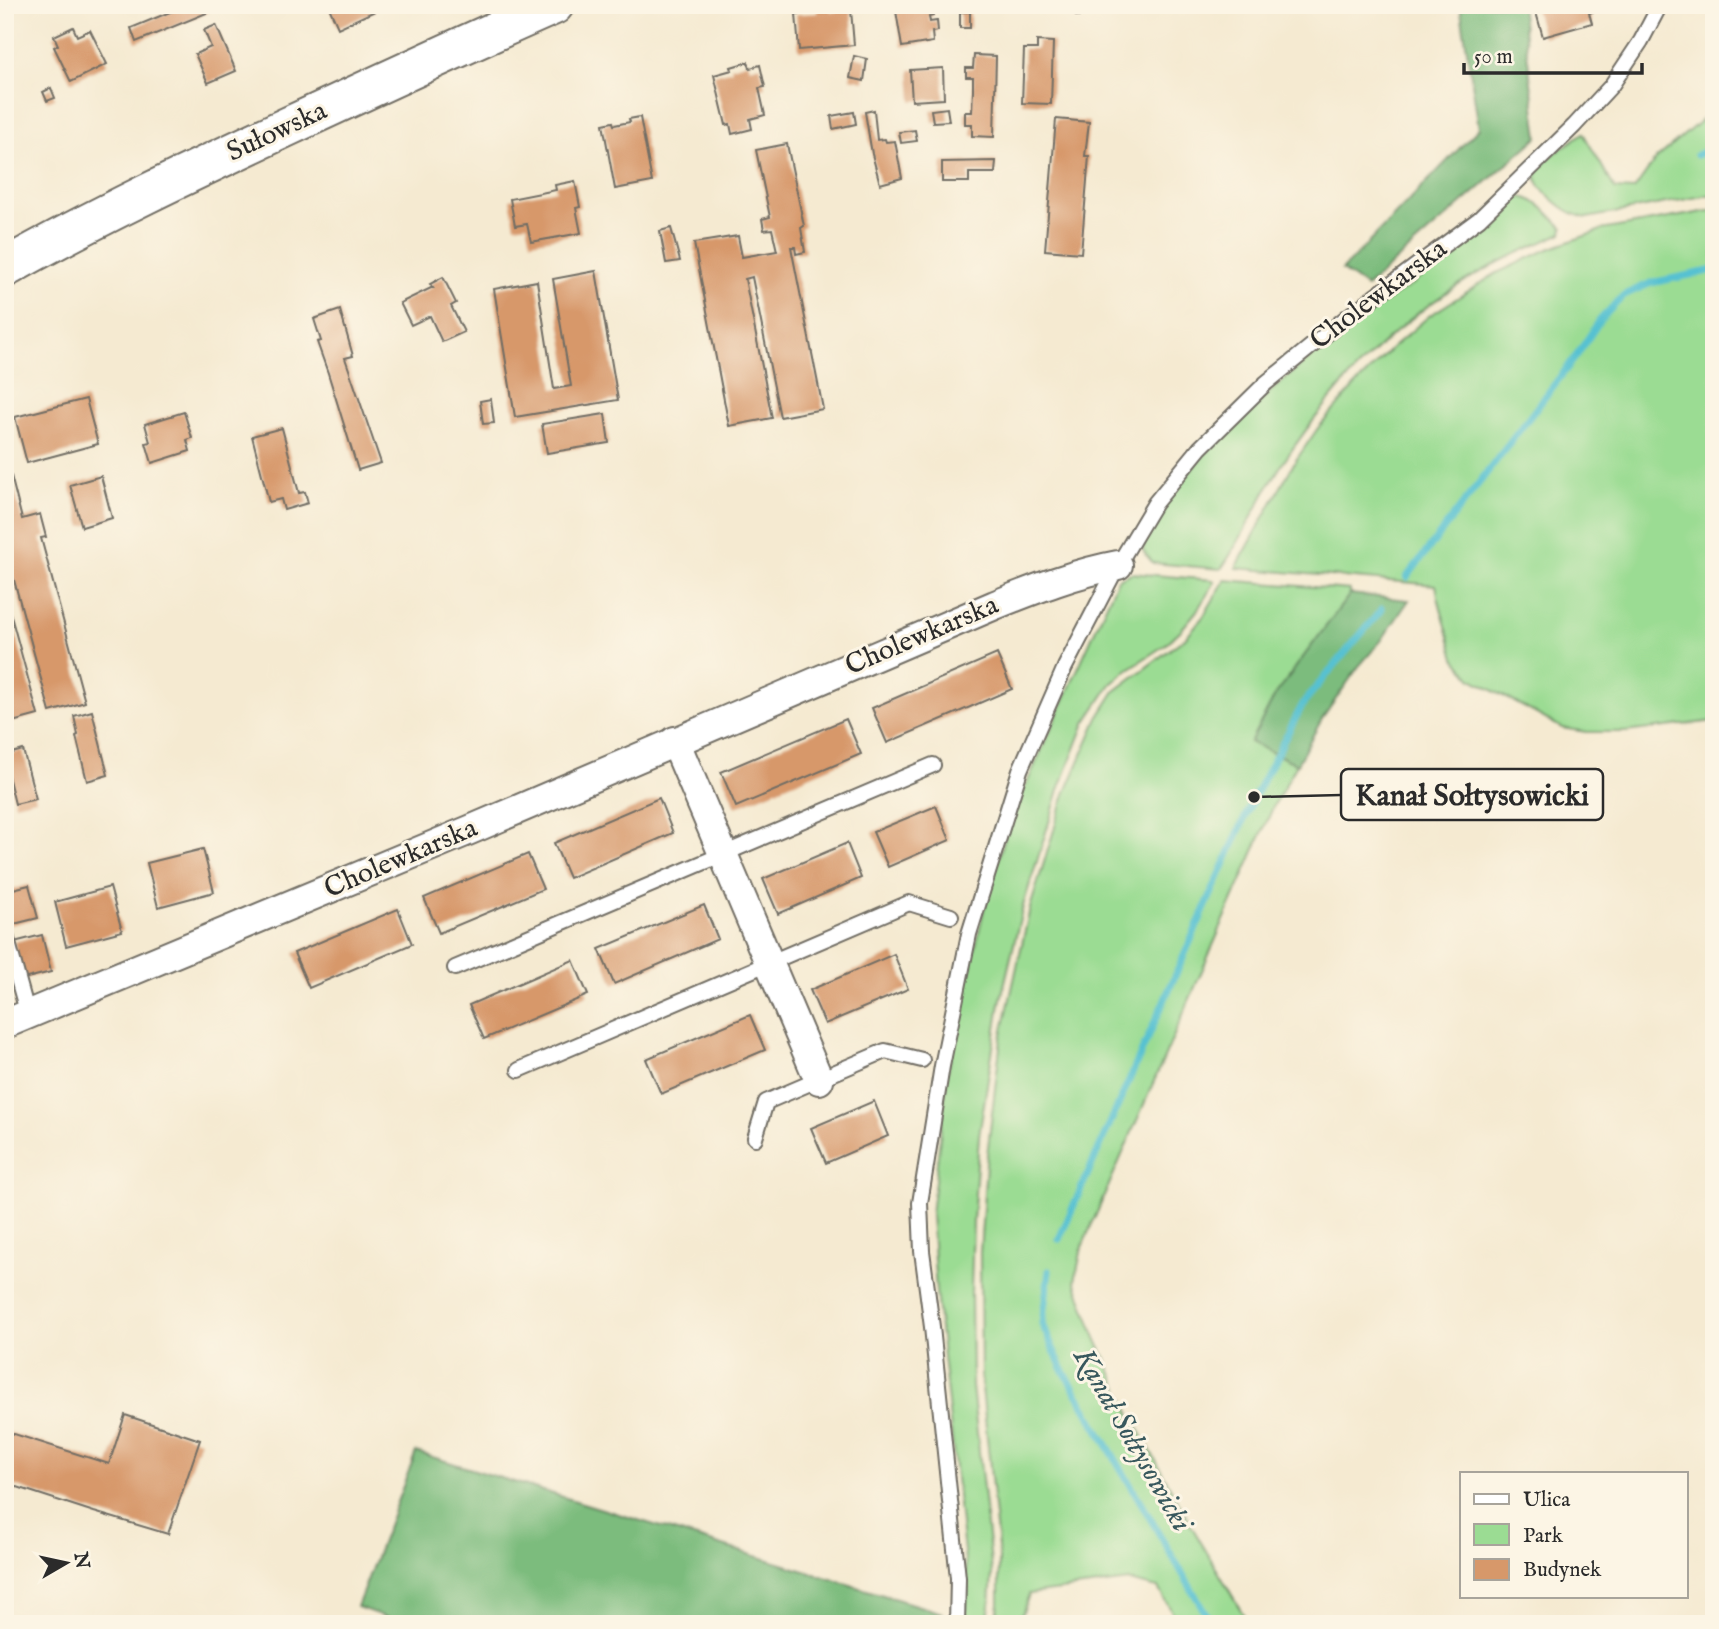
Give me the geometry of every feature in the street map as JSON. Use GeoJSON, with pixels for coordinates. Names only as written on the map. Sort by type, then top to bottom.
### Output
{"type":"FeatureCollection","features":[{"type":"Feature","properties":{"kind":"main road","name":"Sułowska"},"geometry":{"type":"LineString","coordinates":[[5,268],[108,212],[554,5]]}},
{"type":"Feature","properties":{"kind":"street","name":"Cholewkarska"},"geometry":{"type":"LineString","coordinates":[[16,1019],[470,830],[1029,592],[1093,570],[1118,565]]}},
{"type":"Feature","properties":{"kind":"street"},"geometry":{"type":"LineString","coordinates":[[675,741],[819,1080]]}},
{"type":"Feature","properties":{"kind":"lane","name":"Cholewkarska"},"geometry":{"type":"LineString","coordinates":[[1118,565],[1155,503],[1200,448],[1266,383],[1346,318],[1479,219],[1611,86],[1641,41],[1660,5]]}},
{"type":"Feature","properties":{"kind":"lane"},"geometry":{"type":"LineString","coordinates":[[957,1624],[958,1578],[922,1251],[920,1203],[942,1066],[969,934],[1020,770],[1065,667],[1118,565]]}},
{"type":"Feature","properties":{"kind":"lane"},"geometry":{"type":"LineString","coordinates":[[455,968],[933,765]]}},
{"type":"Feature","properties":{"kind":"lane"},"geometry":{"type":"LineString","coordinates":[[519,1070],[909,903],[951,916]]}},
{"type":"Feature","properties":{"kind":"lane"},"geometry":{"type":"LineString","coordinates":[[5,932],[16,1019]]}},
{"type":"Feature","properties":{"kind":"lane"},"geometry":{"type":"LineString","coordinates":[[755,1138],[766,1102],[885,1051],[922,1060]]}},
{"type":"Feature","properties":{"kind":"green space"},"geometry":{"type":"Polygon","coordinates":[[[1460,5],[1521,5],[1538,137],[1366,287],[1342,270],[1479,128],[1460,5]]]}},
{"type":"Feature","properties":{"kind":"green space"},"geometry":{"type":"Polygon","coordinates":[[[1714,112],[1714,194],[1587,218],[1562,207],[1538,183],[1537,173],[1545,162],[1583,133],[1615,189],[1634,190],[1656,159],[1714,112]]]}},
{"type":"Feature","properties":{"kind":"green space"},"geometry":{"type":"Polygon","coordinates":[[[1515,196],[1529,199],[1541,207],[1563,228],[1562,233],[1458,285],[1428,305],[1374,352],[1325,405],[1304,433],[1275,476],[1221,569],[1153,563],[1143,551],[1144,536],[1163,504],[1209,448],[1352,322],[1412,285],[1515,196]]]}},
{"type":"Feature","properties":{"kind":"green space"},"geometry":{"type":"Polygon","coordinates":[[[1714,210],[1714,721],[1625,732],[1586,732],[1562,728],[1472,679],[1455,658],[1436,585],[1236,568],[1294,463],[1318,428],[1392,348],[1429,316],[1497,273],[1546,250],[1601,230],[1714,210]]]}},
{"type":"Feature","properties":{"kind":"green space"},"geometry":{"type":"Polygon","coordinates":[[[1131,573],[1215,582],[1181,630],[1165,645],[1111,684],[1085,723],[1059,790],[1023,906],[1000,1003],[979,1136],[973,1221],[972,1386],[992,1573],[987,1624],[964,1624],[968,1589],[936,1291],[931,1214],[948,1070],[984,909],[1009,823],[1118,579],[1131,573]]]}},
{"type":"Feature","properties":{"kind":"green space"},"geometry":{"type":"Polygon","coordinates":[[[1225,580],[1350,590],[1350,594],[1276,694],[1250,742],[1297,764],[1274,805],[1082,1247],[1075,1281],[1096,1338],[1131,1415],[1249,1624],[1179,1624],[1158,1588],[1129,1581],[1029,1594],[1019,1624],[995,1624],[999,1604],[999,1557],[981,1377],[980,1253],[986,1164],[1001,1039],[1030,908],[1065,794],[1098,718],[1115,691],[1185,638],[1203,617],[1225,580]]]}},
{"type":"Feature","properties":{"kind":"green space"},"geometry":{"type":"Polygon","coordinates":[[[1350,594],[1409,600],[1322,719],[1297,764],[1250,742],[1276,694],[1350,594]]]}},
{"type":"Feature","properties":{"kind":"green space"},"geometry":{"type":"Polygon","coordinates":[[[416,1452],[942,1613],[938,1624],[405,1624],[357,1607],[416,1452]]]}},
{"type":"Feature","properties":{"kind":"building"},"geometry":{"type":"Polygon","coordinates":[[[187,5],[206,5],[209,12],[136,42],[131,28],[187,5]]]}},
{"type":"Feature","properties":{"kind":"building"},"geometry":{"type":"Polygon","coordinates":[[[328,5],[372,5],[375,11],[338,28],[328,5]]]}},
{"type":"Feature","properties":{"kind":"building"},"geometry":{"type":"Polygon","coordinates":[[[817,5],[831,5],[831,12],[851,10],[854,45],[799,50],[796,14],[817,13],[817,5]]]}},
{"type":"Feature","properties":{"kind":"building"},"geometry":{"type":"Polygon","coordinates":[[[895,5],[931,5],[933,16],[929,17],[930,22],[937,21],[938,31],[932,32],[933,42],[902,47],[895,5]]]}},
{"type":"Feature","properties":{"kind":"building"},"geometry":{"type":"Polygon","coordinates":[[[1063,5],[1095,7],[1085,8],[1085,15],[1076,16],[1075,9],[1064,11],[1063,5]]]}},
{"type":"Feature","properties":{"kind":"building"},"geometry":{"type":"Polygon","coordinates":[[[1549,5],[1611,6],[1589,13],[1592,23],[1543,37],[1535,9],[1549,5]]]}},
{"type":"Feature","properties":{"kind":"building"},"geometry":{"type":"Polygon","coordinates":[[[960,12],[970,12],[970,28],[960,28],[960,12]]]}},
{"type":"Feature","properties":{"kind":"building"},"geometry":{"type":"Polygon","coordinates":[[[216,25],[236,71],[208,83],[195,54],[211,47],[204,30],[216,25]]]}},
{"type":"Feature","properties":{"kind":"building"},"geometry":{"type":"Polygon","coordinates":[[[73,27],[77,36],[90,30],[107,64],[71,82],[54,47],[58,45],[54,36],[73,27]]]}},
{"type":"Feature","properties":{"kind":"building"},"geometry":{"type":"Polygon","coordinates":[[[1037,41],[1053,42],[1051,104],[1022,103],[1024,49],[1037,49],[1037,41]]]}},
{"type":"Feature","properties":{"kind":"building"},"geometry":{"type":"Polygon","coordinates":[[[974,55],[996,56],[994,137],[972,136],[972,124],[965,124],[965,112],[972,112],[973,90],[973,77],[966,77],[966,68],[973,68],[974,55]]]}},
{"type":"Feature","properties":{"kind":"building"},"geometry":{"type":"Polygon","coordinates":[[[854,56],[867,59],[864,81],[850,78],[854,56]]]}},
{"type":"Feature","properties":{"kind":"building"},"geometry":{"type":"Polygon","coordinates":[[[748,62],[750,68],[760,65],[765,87],[759,88],[765,115],[750,119],[752,129],[732,134],[730,124],[726,125],[714,75],[748,62]]]}},
{"type":"Feature","properties":{"kind":"building"},"geometry":{"type":"Polygon","coordinates":[[[943,68],[944,99],[912,101],[910,70],[943,68]]]}},
{"type":"Feature","properties":{"kind":"building"},"geometry":{"type":"Polygon","coordinates":[[[51,88],[55,98],[47,101],[43,92],[51,88]]]}},
{"type":"Feature","properties":{"kind":"building"},"geometry":{"type":"Polygon","coordinates":[[[947,108],[949,121],[933,122],[931,110],[947,108]]]}},
{"type":"Feature","properties":{"kind":"building"},"geometry":{"type":"Polygon","coordinates":[[[874,110],[877,140],[895,141],[902,178],[880,184],[865,112],[874,110]]]}},
{"type":"Feature","properties":{"kind":"building"},"geometry":{"type":"Polygon","coordinates":[[[854,112],[856,124],[833,129],[831,116],[854,112]]]}},
{"type":"Feature","properties":{"kind":"building"},"geometry":{"type":"Polygon","coordinates":[[[640,117],[652,182],[615,189],[603,124],[630,122],[629,119],[640,117]]]}},
{"type":"Feature","properties":{"kind":"building"},"geometry":{"type":"Polygon","coordinates":[[[1056,119],[1089,122],[1081,253],[1045,250],[1056,119]]]}},
{"type":"Feature","properties":{"kind":"building"},"geometry":{"type":"Polygon","coordinates":[[[915,130],[917,141],[901,143],[899,132],[915,130]]]}},
{"type":"Feature","properties":{"kind":"building"},"geometry":{"type":"Polygon","coordinates":[[[787,144],[804,226],[801,228],[805,252],[796,254],[795,247],[791,247],[823,409],[780,417],[752,277],[745,279],[772,418],[729,426],[694,243],[738,236],[742,257],[777,251],[772,229],[764,230],[762,219],[770,217],[756,150],[787,144]]]}},
{"type":"Feature","properties":{"kind":"building"},"geometry":{"type":"Polygon","coordinates":[[[996,161],[995,173],[969,173],[969,182],[942,182],[942,162],[996,161]]]}},
{"type":"Feature","properties":{"kind":"building"},"geometry":{"type":"Polygon","coordinates":[[[575,181],[580,207],[576,208],[581,233],[531,242],[527,224],[515,226],[510,199],[556,190],[555,185],[575,181]]]}},
{"type":"Feature","properties":{"kind":"building"},"geometry":{"type":"Polygon","coordinates":[[[671,228],[680,261],[666,263],[660,231],[671,228]]]}},
{"type":"Feature","properties":{"kind":"building"},"geometry":{"type":"Polygon","coordinates":[[[596,271],[618,400],[515,417],[494,289],[537,281],[554,389],[571,386],[553,279],[596,271]]]}},
{"type":"Feature","properties":{"kind":"building"},"geometry":{"type":"Polygon","coordinates":[[[443,277],[456,303],[451,306],[464,332],[442,342],[430,316],[411,325],[400,303],[433,288],[430,284],[443,277]]]}},
{"type":"Feature","properties":{"kind":"building"},"geometry":{"type":"Polygon","coordinates":[[[340,310],[353,356],[345,358],[381,463],[358,470],[317,342],[321,341],[314,319],[340,310]]]}},
{"type":"Feature","properties":{"kind":"building"},"geometry":{"type":"Polygon","coordinates":[[[86,399],[98,444],[27,463],[15,417],[86,399]]]}},
{"type":"Feature","properties":{"kind":"building"},"geometry":{"type":"Polygon","coordinates":[[[491,399],[494,423],[483,424],[480,401],[491,399]]]}},
{"type":"Feature","properties":{"kind":"building"},"geometry":{"type":"Polygon","coordinates":[[[184,412],[192,438],[187,440],[190,451],[152,463],[146,443],[150,442],[145,424],[184,412]]]}},
{"type":"Feature","properties":{"kind":"building"},"geometry":{"type":"Polygon","coordinates":[[[605,414],[609,443],[547,453],[542,424],[605,414]]]}},
{"type":"Feature","properties":{"kind":"building"},"geometry":{"type":"Polygon","coordinates":[[[282,428],[299,493],[305,492],[308,503],[284,510],[281,499],[269,502],[252,436],[282,428]]]}},
{"type":"Feature","properties":{"kind":"building"},"geometry":{"type":"Polygon","coordinates":[[[7,460],[22,519],[40,514],[46,537],[41,538],[85,702],[50,712],[5,547],[7,460]]]}},
{"type":"Feature","properties":{"kind":"building"},"geometry":{"type":"Polygon","coordinates":[[[101,476],[112,518],[82,527],[70,485],[101,476]]]}},
{"type":"Feature","properties":{"kind":"building"},"geometry":{"type":"Polygon","coordinates":[[[5,594],[38,715],[5,724],[5,594]]]}},
{"type":"Feature","properties":{"kind":"building"},"geometry":{"type":"Polygon","coordinates":[[[997,654],[1012,689],[887,743],[872,708],[997,654]]]}},
{"type":"Feature","properties":{"kind":"building"},"geometry":{"type":"Polygon","coordinates":[[[92,711],[108,775],[87,781],[74,716],[92,711]]]}},
{"type":"Feature","properties":{"kind":"building"},"geometry":{"type":"Polygon","coordinates":[[[846,719],[861,754],[736,807],[721,772],[846,719]]]}},
{"type":"Feature","properties":{"kind":"building"},"geometry":{"type":"Polygon","coordinates":[[[23,750],[36,799],[15,804],[5,755],[23,750]]]}},
{"type":"Feature","properties":{"kind":"building"},"geometry":{"type":"Polygon","coordinates":[[[659,798],[673,833],[569,878],[554,843],[659,798]]]}},
{"type":"Feature","properties":{"kind":"building"},"geometry":{"type":"Polygon","coordinates":[[[936,806],[950,840],[888,867],[873,832],[936,806]]]}},
{"type":"Feature","properties":{"kind":"building"},"geometry":{"type":"Polygon","coordinates":[[[847,843],[861,878],[778,914],[763,879],[847,843]]]}},
{"type":"Feature","properties":{"kind":"building"},"geometry":{"type":"Polygon","coordinates":[[[203,849],[214,892],[158,907],[147,863],[203,849]]]}},
{"type":"Feature","properties":{"kind":"building"},"geometry":{"type":"Polygon","coordinates":[[[528,854],[543,889],[439,933],[424,898],[528,854]]]}},
{"type":"Feature","properties":{"kind":"building"},"geometry":{"type":"Polygon","coordinates":[[[29,885],[38,918],[10,925],[5,906],[5,891],[29,885]]]}},
{"type":"Feature","properties":{"kind":"building"},"geometry":{"type":"Polygon","coordinates":[[[110,887],[122,931],[66,946],[55,902],[110,887]]]}},
{"type":"Feature","properties":{"kind":"building"},"geometry":{"type":"Polygon","coordinates":[[[704,905],[718,939],[614,984],[599,949],[704,905]]]}},
{"type":"Feature","properties":{"kind":"building"},"geometry":{"type":"Polygon","coordinates":[[[398,909],[412,944],[309,988],[294,953],[398,909]]]}},
{"type":"Feature","properties":{"kind":"building"},"geometry":{"type":"Polygon","coordinates":[[[42,935],[51,972],[23,979],[14,942],[42,935]]]}},
{"type":"Feature","properties":{"kind":"building"},"geometry":{"type":"Polygon","coordinates":[[[894,954],[908,989],[825,1024],[810,990],[894,954]]]}},
{"type":"Feature","properties":{"kind":"building"},"geometry":{"type":"Polygon","coordinates":[[[573,960],[588,995],[484,1039],[469,1005],[573,960]]]}},
{"type":"Feature","properties":{"kind":"building"},"geometry":{"type":"Polygon","coordinates":[[[750,1015],[765,1050],[661,1094],[646,1059],[750,1015]]]}},
{"type":"Feature","properties":{"kind":"building"},"geometry":{"type":"Polygon","coordinates":[[[874,1101],[888,1136],[826,1163],[811,1128],[874,1101]]]}},
{"type":"Feature","properties":{"kind":"building"},"geometry":{"type":"Polygon","coordinates":[[[125,1415],[200,1440],[168,1534],[5,1483],[5,1431],[109,1464],[125,1415]]]}},
{"type":"Feature","properties":{"kind":"waterway"},"geometry":{"type":"LineString","coordinates":[[1697,155],[1714,147]]}},
{"type":"Feature","properties":{"kind":"waterway","name":"Kanał Sołtysowicki"},"geometry":{"type":"LineString","coordinates":[[1407,577],[1577,355],[1600,320],[1624,295],[1651,283],[1714,270]]}},
{"type":"Feature","properties":{"kind":"waterway","name":"Kanał Sołtysowicki"},"geometry":{"type":"LineString","coordinates":[[1059,1239],[1254,797],[1304,702],[1382,609]]}},
{"type":"Feature","properties":{"kind":"waterway","name":"Kanał Sołtysowicki"},"geometry":{"type":"LineString","coordinates":[[1049,1271],[1042,1324],[1062,1368],[1212,1624]]}},
{"type":"Feature","properties":{"kind":"place","name":"Kanał Sołtysowicki"},"geometry":{"type":"Point","coordinates":[1254,797]}}]}
